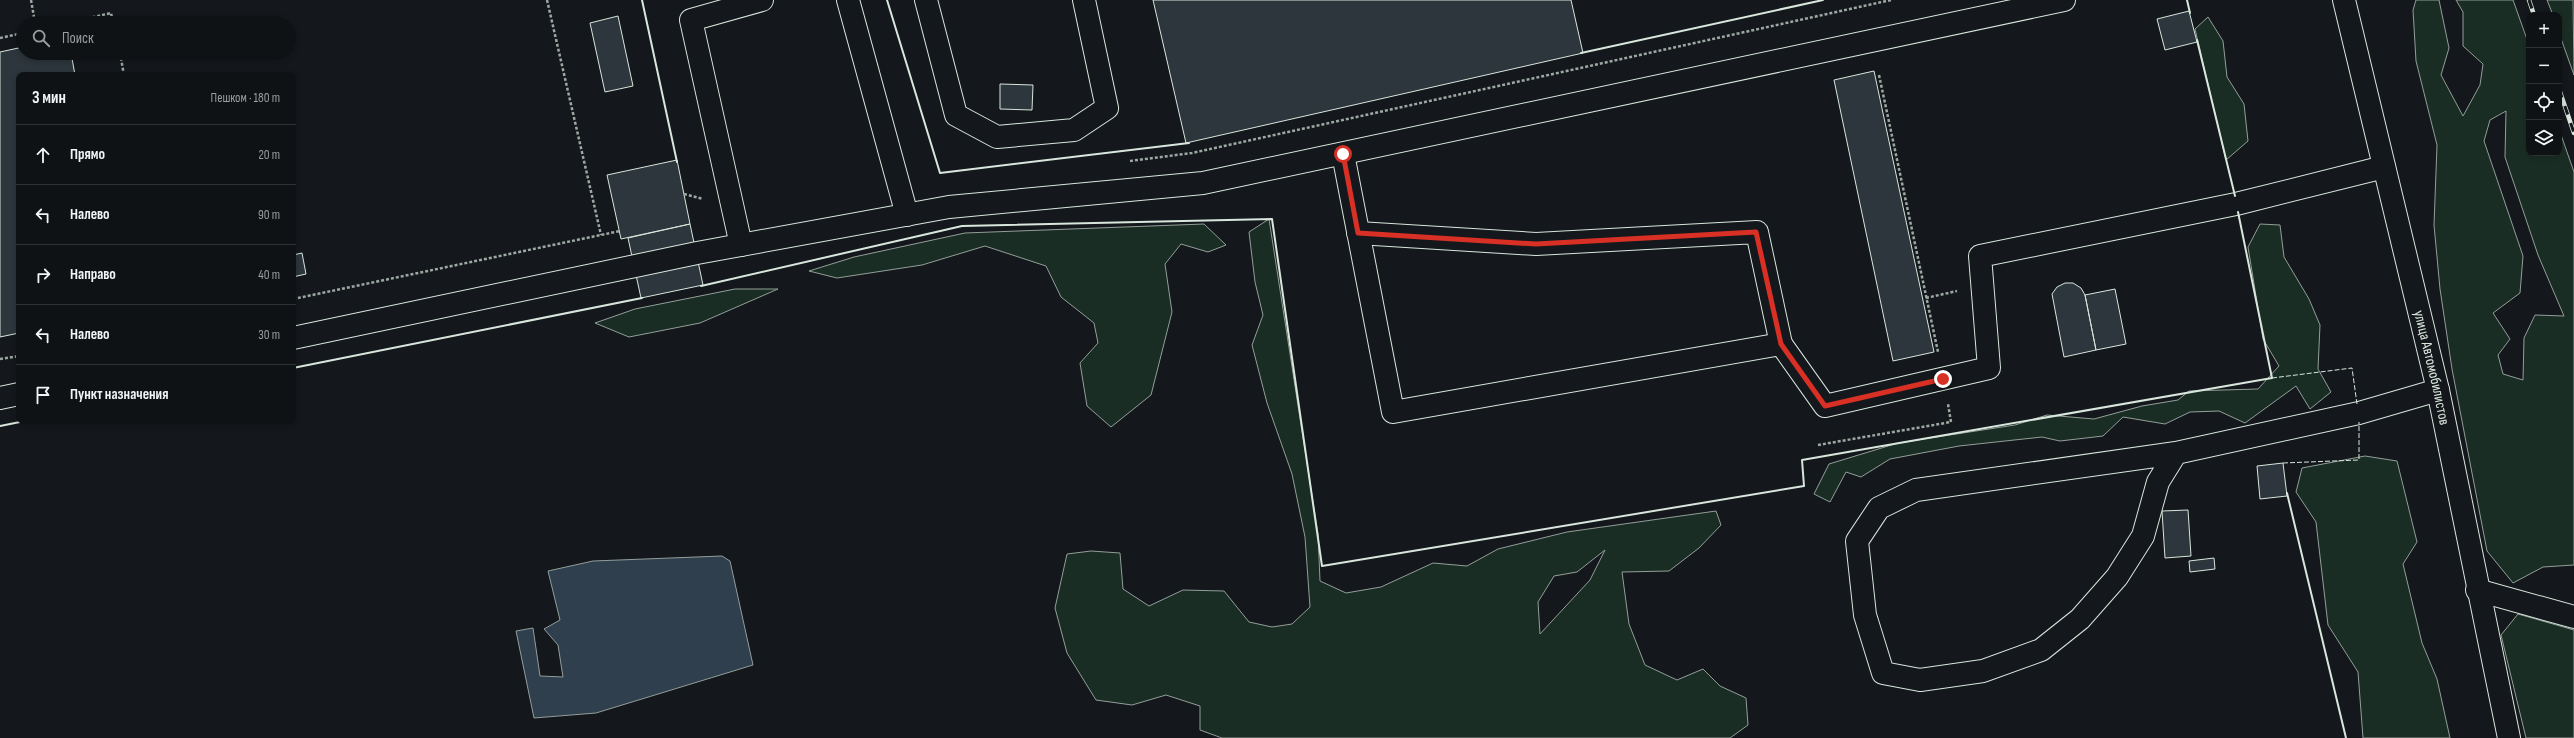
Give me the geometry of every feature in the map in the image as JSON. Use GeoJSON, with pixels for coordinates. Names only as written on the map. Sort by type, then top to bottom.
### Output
{"type":"FeatureCollection","features":[{"type":"Feature","properties":{"kind":"street"},"geometry":{"type":"LineString","coordinates":[[740,245],[690,20],[762,0]]}},
{"type":"Feature","properties":{"kind":"street"},"geometry":{"type":"LineString","coordinates":[[848,0],[907,215]]}},
{"type":"Feature","properties":{"kind":"street"},"geometry":{"type":"LineString","coordinates":[[926,0],[956,115],[997,137],[1074,130],[1107,108],[1084,0]]}},
{"type":"Feature","properties":{"kind":"street"},"geometry":{"type":"LineString","coordinates":[[296,337],[740,245],[948,207],[1203,183],[2064,0]]}},
{"type":"Feature","properties":{"kind":"street","name":"улица Автомобилистов"},"geometry":{"type":"LineString","coordinates":[[2344,0],[2438,390],[2477,590],[2509,738]]}},
{"type":"Feature","properties":{"kind":"street"},"geometry":{"type":"LineString","coordinates":[[1343,154],[1393,412],[1781,344]]}},
{"type":"Feature","properties":{"kind":"street"},"geometry":{"type":"LineString","coordinates":[[1358,233],[1536,244],[1756,232],[1781,344],[1825,406],[1989,368],[1980,256],[2236,204],[2384,166]]}},
{"type":"Feature","properties":{"kind":"street"},"geometry":{"type":"LineString","coordinates":[[2176,453],[2158,482],[2143,536],[2117,577],[2080,618],[2041,650],[1976,672],[1920,680],[1883,673],[1865,615],[1857,541],[1879,508],[1916,490],[2176,453],[2358,413],[2438,390]]}},
{"type":"Feature","properties":{"kind":"street"},"geometry":{"type":"LineString","coordinates":[[0,398],[16,395]]}},
{"type":"Feature","properties":{"kind":"street"},"geometry":{"type":"LineString","coordinates":[[2477,590],[2574,617]]}},
{"type":"Feature","properties":{"kind":"path"},"geometry":{"type":"LineString","coordinates":[[31,0],[34,16]]}},
{"type":"Feature","properties":{"kind":"path"},"geometry":{"type":"LineString","coordinates":[[547,0],[601,235]]}},
{"type":"Feature","properties":{"kind":"path"},"geometry":{"type":"LineString","coordinates":[[1122,162],[1192,153],[1891,0]]}},
{"type":"Feature","properties":{"kind":"path"},"geometry":{"type":"LineString","coordinates":[[98,16],[111,13],[112,16]]}},
{"type":"Feature","properties":{"kind":"path"},"geometry":{"type":"LineString","coordinates":[[0,38],[16,35]]}},
{"type":"Feature","properties":{"kind":"path"},"geometry":{"type":"LineString","coordinates":[[121,60],[123,72]]}},
{"type":"Feature","properties":{"kind":"path"},"geometry":{"type":"LineString","coordinates":[[1818,445],[1952,422],[1879,75]]}},
{"type":"Feature","properties":{"kind":"path"},"geometry":{"type":"LineString","coordinates":[[684,194],[731,206]]}},
{"type":"Feature","properties":{"kind":"path"},"geometry":{"type":"LineString","coordinates":[[296,298],[620,231]]}},
{"type":"Feature","properties":{"kind":"path"},"geometry":{"type":"LineString","coordinates":[[0,359],[16,356]]}},
{"type":"Feature","properties":{"kind":"green space"},"geometry":{"type":"Polygon","coordinates":[[[2416,0],[2439,0],[2449,48],[2441,75],[2463,116],[2480,85],[2483,64],[2463,46],[2463,12],[2456,0],[2513,0],[2526,37],[2526,156],[2562,156],[2562,138],[2574,172],[2574,565],[2543,567],[2513,583],[2487,551],[2452,369],[2440,289],[2434,225],[2437,145],[2416,61],[2413,10],[2416,0]],[[2506,111],[2490,120],[2484,141],[2523,256],[2520,293],[2493,313],[2510,339],[2498,355],[2503,374],[2523,380],[2524,338],[2535,315],[2564,316],[2538,255],[2505,157],[2506,111]]]}},
{"type":"Feature","properties":{"kind":"green space"},"geometry":{"type":"Polygon","coordinates":[[[2547,0],[2573,0],[2574,75],[2562,41],[2562,12],[2552,12],[2547,0]]]}},
{"type":"Feature","properties":{"kind":"green space"},"geometry":{"type":"Polygon","coordinates":[[[2208,17],[2223,41],[2227,77],[2244,104],[2248,141],[2226,160],[2195,29],[2208,17]]]}},
{"type":"Feature","properties":{"kind":"green space"},"geometry":{"type":"Polygon","coordinates":[[[1269,219],[1318,534],[1320,581],[1346,593],[1381,587],[1433,563],[1467,566],[1498,549],[1567,532],[1716,511],[1721,525],[1699,548],[1669,571],[1622,572],[1629,624],[1645,665],[1677,680],[1703,669],[1720,686],[1746,698],[1748,725],[1730,738],[1222,738],[1200,730],[1200,706],[1166,695],[1132,705],[1096,700],[1067,653],[1055,608],[1067,554],[1091,551],[1120,553],[1123,589],[1149,606],[1183,590],[1224,591],[1249,622],[1272,627],[1292,624],[1310,607],[1305,537],[1292,474],[1267,403],[1252,345],[1263,315],[1255,282],[1249,232],[1269,219]],[[1605,550],[1577,572],[1554,576],[1538,602],[1540,634],[1590,580],[1605,550]]]}},
{"type":"Feature","properties":{"kind":"green space"},"geometry":{"type":"Polygon","coordinates":[[[1204,224],[1226,245],[1208,252],[1181,244],[1165,264],[1172,312],[1151,395],[1111,427],[1087,406],[1080,363],[1098,343],[1094,323],[1061,297],[1046,266],[985,246],[922,265],[837,278],[809,271],[854,257],[965,233],[1204,224]]]}},
{"type":"Feature","properties":{"kind":"green space"},"geometry":{"type":"Polygon","coordinates":[[[2260,224],[2280,225],[2284,257],[2309,299],[2320,325],[2318,369],[2331,392],[2310,409],[2296,386],[2245,423],[2219,411],[2190,412],[2165,424],[2123,417],[2103,436],[2060,441],[2042,437],[1959,446],[1890,459],[1861,477],[1846,472],[1830,502],[1814,494],[1829,464],[1898,443],[2015,425],[2047,415],[2094,419],[2142,406],[2178,400],[2189,391],[2258,389],[2279,366],[2263,339],[2248,247],[2260,224]]]}},
{"type":"Feature","properties":{"kind":"green space"},"geometry":{"type":"Polygon","coordinates":[[[735,289],[778,289],[700,323],[629,337],[595,323],[635,309],[735,289]]]}},
{"type":"Feature","properties":{"kind":"green space"},"geometry":{"type":"Polygon","coordinates":[[[2365,456],[2397,461],[2417,542],[2403,564],[2422,643],[2437,679],[2450,738],[2363,738],[2358,672],[2328,625],[2316,522],[2296,492],[2302,468],[2365,456]]]}},
{"type":"Feature","properties":{"kind":"green space"},"geometry":{"type":"Polygon","coordinates":[[[2518,614],[2574,630],[2574,738],[2526,738],[2501,635],[2518,614]]]}},
{"type":"Feature","properties":{"kind":"water"},"geometry":{"type":"Polygon","coordinates":[[[722,556],[730,561],[753,665],[596,713],[534,718],[516,631],[533,628],[540,676],[563,677],[558,645],[544,629],[560,620],[548,571],[593,561],[722,556]]]}},
{"type":"Feature","properties":{"kind":"building"},"geometry":{"type":"Polygon","coordinates":[[[1153,0],[1571,0],[1583,53],[1186,143],[1153,0]]]}},
{"type":"Feature","properties":{"kind":"building"},"geometry":{"type":"Polygon","coordinates":[[[2189,11],[2197,42],[2165,50],[2157,19],[2189,11]]]}},
{"type":"Feature","properties":{"kind":"building"},"geometry":{"type":"Polygon","coordinates":[[[618,16],[633,86],[605,92],[590,23],[618,16]]]}},
{"type":"Feature","properties":{"kind":"building"},"geometry":{"type":"Polygon","coordinates":[[[16,49],[16,60],[72,60],[74,72],[16,72],[16,334],[0,337],[0,52],[16,49]]]}},
{"type":"Feature","properties":{"kind":"building"},"geometry":{"type":"Polygon","coordinates":[[[1874,71],[1934,352],[1893,361],[1834,80],[1874,71]]]}},
{"type":"Feature","properties":{"kind":"building"},"geometry":{"type":"Polygon","coordinates":[[[1000,84],[1033,85],[1032,110],[1000,109],[1000,84]]]}},
{"type":"Feature","properties":{"kind":"building"},"geometry":{"type":"Polygon","coordinates":[[[677,160],[690,224],[621,239],[607,175],[677,160]]]}},
{"type":"Feature","properties":{"kind":"building"},"geometry":{"type":"Polygon","coordinates":[[[690,224],[703,285],[641,298],[628,238],[690,224]]]}},
{"type":"Feature","properties":{"kind":"building"},"geometry":{"type":"Polygon","coordinates":[[[302,253],[306,274],[296,276],[296,254],[302,253]]]}},
{"type":"Feature","properties":{"kind":"building"},"geometry":{"type":"Polygon","coordinates":[[[2065,283],[2073,283],[2081,288],[2085,295],[2096,350],[2064,357],[2052,294],[2057,287],[2065,283]]]}},
{"type":"Feature","properties":{"kind":"building"},"geometry":{"type":"Polygon","coordinates":[[[2115,289],[2126,344],[2096,350],[2085,295],[2115,289]]]}},
{"type":"Feature","properties":{"kind":"building"},"geometry":{"type":"Polygon","coordinates":[[[2283,463],[2287,496],[2260,499],[2257,466],[2283,463]]]}},
{"type":"Feature","properties":{"kind":"building"},"geometry":{"type":"Polygon","coordinates":[[[2188,510],[2191,556],[2165,558],[2162,511],[2188,510]]]}},
{"type":"Feature","properties":{"kind":"building"},"geometry":{"type":"Polygon","coordinates":[[[2214,558],[2215,569],[2190,572],[2189,561],[2214,558]]]}},
{"type":"Feature","properties":{"kind":"railway"},"geometry":{"type":"LineString","coordinates":[[2529,0],[2533,12]]}},
{"type":"Feature","properties":{"kind":"railway"},"geometry":{"type":"LineString","coordinates":[[2562,98],[2574,133]]}},
{"type":"Feature","properties":{"kind":"fence"},"geometry":{"type":"LineString","coordinates":[[2272,378],[2352,368],[2357,404]]}},
{"type":"Feature","properties":{"kind":"fence"},"geometry":{"type":"LineString","coordinates":[[2283,463],[2359,460],[2359,422]]}},
{"type":"Feature","properties":{"kind":"wall"},"geometry":{"type":"LineString","coordinates":[[642,0],[677,162]]}},
{"type":"Feature","properties":{"kind":"wall"},"geometry":{"type":"LineString","coordinates":[[887,0],[940,173],[1189,143]]}},
{"type":"Feature","properties":{"kind":"wall"},"geometry":{"type":"LineString","coordinates":[[1581,53],[1823,0]]}},
{"type":"Feature","properties":{"kind":"wall"},"geometry":{"type":"LineString","coordinates":[[2187,0],[2190,13]]}},
{"type":"Feature","properties":{"kind":"wall"},"geometry":{"type":"LineString","coordinates":[[2197,40],[2235,196]]}},
{"type":"Feature","properties":{"kind":"wall"},"geometry":{"type":"LineString","coordinates":[[701,286],[962,226],[1272,219],[1322,566],[1804,486],[1802,460],[2272,378],[2238,212]]}},
{"type":"Feature","properties":{"kind":"wall"},"geometry":{"type":"LineString","coordinates":[[296,367],[642,298]]}},
{"type":"Feature","properties":{"kind":"wall"},"geometry":{"type":"LineString","coordinates":[[0,426],[16,423]]}},
{"type":"Feature","properties":{"kind":"wall"},"geometry":{"type":"LineString","coordinates":[[2287,493],[2346,738]]}},
{"type":"Feature","properties":{"kind":"route"},"geometry":{"type":"LineString","coordinates":[[1343,154],[1358,233],[1536,244],[1756,232],[1781,344],[1825,406],[1943,379]]}}]}
